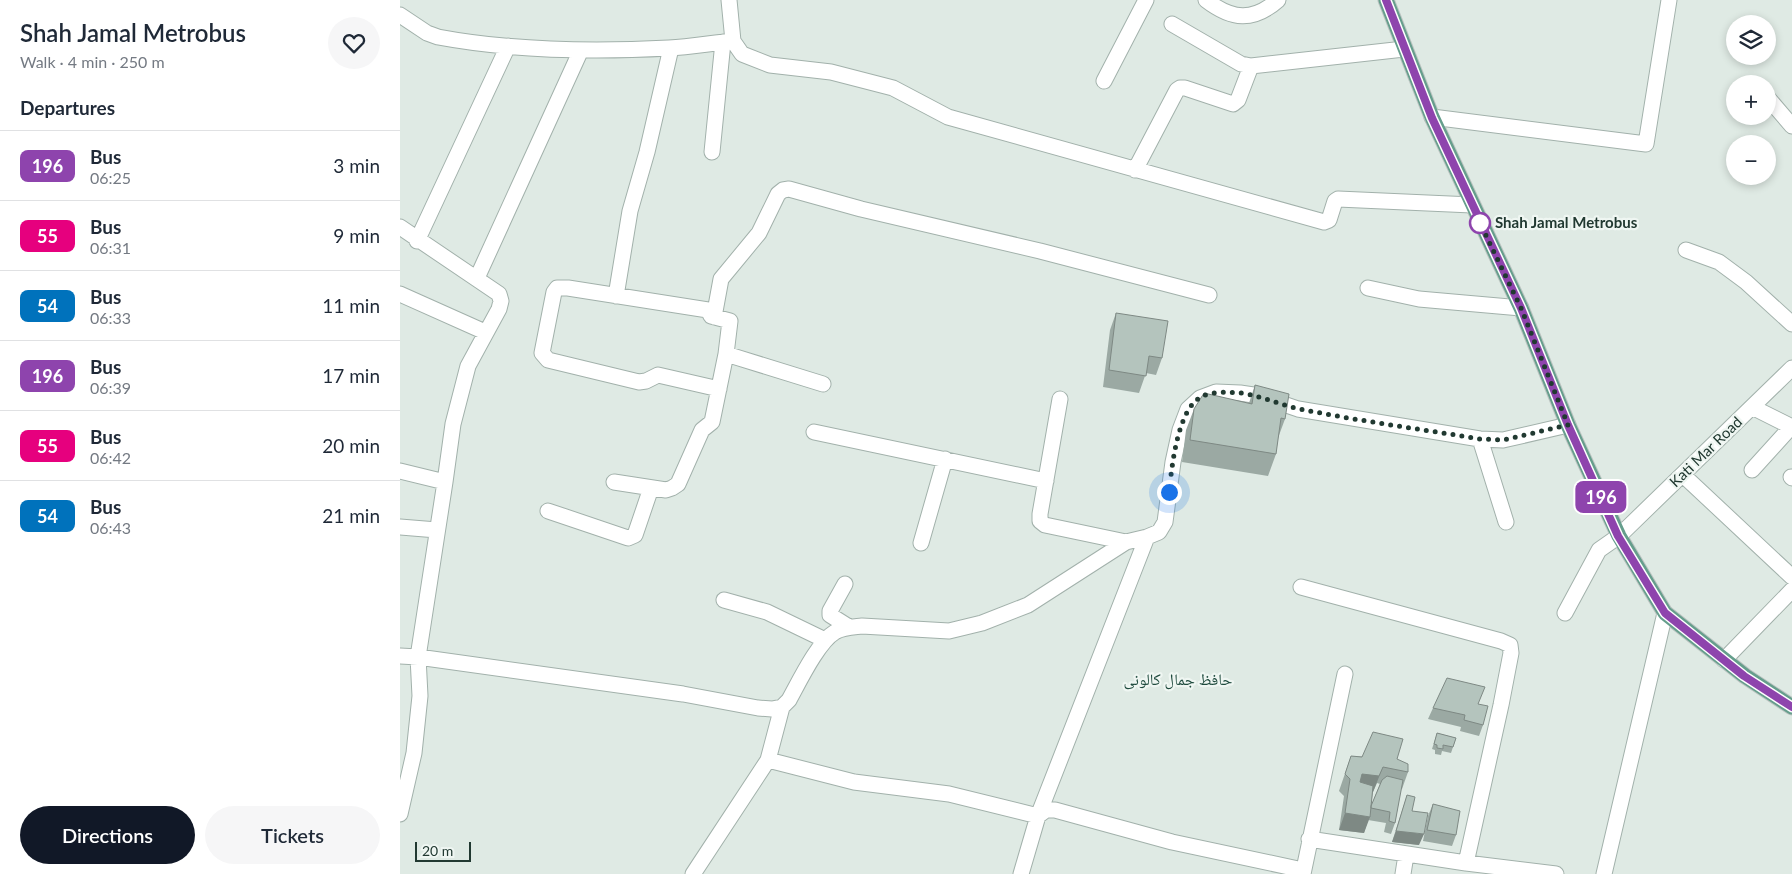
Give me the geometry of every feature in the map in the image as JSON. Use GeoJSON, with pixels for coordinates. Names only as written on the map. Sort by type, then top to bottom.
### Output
{"type":"FeatureCollection","features":[{"type":"Feature","properties":{"kind":"main road"},"geometry":{"type":"LineString","coordinates":[[1386,0],[1432,118],[1521,308],[1568,425],[1618,536],[1665,613],[1744,676],[1792,707]]}},
{"type":"Feature","properties":{"kind":"street"},"geometry":{"type":"LineString","coordinates":[[712,152],[728,41],[729,0]]}},
{"type":"Feature","properties":{"kind":"street"},"geometry":{"type":"LineString","coordinates":[[1104,80],[1146,0]]}},
{"type":"Feature","properties":{"kind":"street"},"geometry":{"type":"LineString","coordinates":[[1206,0],[1218,9],[1242,16],[1264,12],[1278,0]]}},
{"type":"Feature","properties":{"kind":"street"},"geometry":{"type":"LineString","coordinates":[[1432,118],[1646,144],[1669,0]]}},
{"type":"Feature","properties":{"kind":"street"},"geometry":{"type":"LineString","coordinates":[[400,14],[427,33],[438,37],[508,46],[581,50],[670,48],[728,41],[742,54],[770,65],[831,72],[894,88],[948,117],[1324,222],[1328,220],[1335,200],[1338,199],[1472,205]]}},
{"type":"Feature","properties":{"kind":"street"},"geometry":{"type":"LineString","coordinates":[[1172,24],[1240,64],[1251,66],[1404,49]]}},
{"type":"Feature","properties":{"kind":"street"},"geometry":{"type":"LineString","coordinates":[[417,241],[508,46]]}},
{"type":"Feature","properties":{"kind":"street"},"geometry":{"type":"LineString","coordinates":[[616,296],[630,211],[647,152],[670,48]]}},
{"type":"Feature","properties":{"kind":"street"},"geometry":{"type":"LineString","coordinates":[[477,278],[581,50]]}},
{"type":"Feature","properties":{"kind":"street"},"geometry":{"type":"LineString","coordinates":[[1135,170],[1177,90],[1185,88],[1233,104],[1238,100],[1251,66]]}},
{"type":"Feature","properties":{"kind":"street"},"geometry":{"type":"LineString","coordinates":[[1776,107],[1792,126]]}},
{"type":"Feature","properties":{"kind":"street"},"geometry":{"type":"LineString","coordinates":[[714,317],[721,279],[759,233],[778,194],[783,190],[789,189],[861,209],[1040,251],[1209,295]]}},
{"type":"Feature","properties":{"kind":"street"},"geometry":{"type":"LineString","coordinates":[[400,228],[417,241],[477,278],[499,294],[500,300],[499,309],[468,366],[453,424],[418,657],[420,696],[414,753],[400,814]]}},
{"type":"Feature","properties":{"kind":"street"},"geometry":{"type":"LineString","coordinates":[[1686,250],[1719,262],[1746,282],[1792,324]]}},
{"type":"Feature","properties":{"kind":"street"},"geometry":{"type":"LineString","coordinates":[[614,482],[666,490],[678,484],[702,430],[712,422],[719,389],[726,354],[730,321],[714,317],[708,310],[557,288],[554,292],[542,353],[548,360],[639,382],[658,375],[719,389]]}},
{"type":"Feature","properties":{"kind":"street"},"geometry":{"type":"LineString","coordinates":[[1368,288],[1419,299],[1521,308]]}},
{"type":"Feature","properties":{"kind":"street"},"geometry":{"type":"LineString","coordinates":[[400,294],[485,332]]}},
{"type":"Feature","properties":{"kind":"street"},"geometry":{"type":"LineString","coordinates":[[726,354],[823,384]]}},
{"type":"Feature","properties":{"kind":"street","name":"Kati Mar Road"},"geometry":{"type":"LineString","coordinates":[[1565,614],[1599,550],[1618,536],[1683,475],[1792,368]]}},
{"type":"Feature","properties":{"kind":"street"},"geometry":{"type":"LineString","coordinates":[[693,874],[768,760],[782,707],[825,640],[836,631],[849,627],[862,626],[949,631],[982,623],[1028,605],[1126,542],[1159,532],[1165,522],[1173,462],[1180,430],[1188,409],[1200,398],[1216,392],[1240,393],[1260,396],[1298,409],[1480,439],[1503,440],[1568,425]]}},
{"type":"Feature","properties":{"kind":"street"},"geometry":{"type":"LineString","coordinates":[[1060,399],[1040,521],[1045,525],[1126,542]]}},
{"type":"Feature","properties":{"kind":"street"},"geometry":{"type":"LineString","coordinates":[[1752,407],[1791,427],[1752,470]]}},
{"type":"Feature","properties":{"kind":"street"},"geometry":{"type":"LineString","coordinates":[[814,432],[1046,481]]}},
{"type":"Feature","properties":{"kind":"street"},"geometry":{"type":"LineString","coordinates":[[1480,439],[1506,522]]}},
{"type":"Feature","properties":{"kind":"street"},"geometry":{"type":"LineString","coordinates":[[921,543],[945,459]]}},
{"type":"Feature","properties":{"kind":"street"},"geometry":{"type":"LineString","coordinates":[[400,471],[445,482]]}},
{"type":"Feature","properties":{"kind":"street"},"geometry":{"type":"LineString","coordinates":[[1683,475],[1792,577]]}},
{"type":"Feature","properties":{"kind":"street"},"geometry":{"type":"LineString","coordinates":[[548,511],[631,538],[634,535],[651,488]]}},
{"type":"Feature","properties":{"kind":"street"},"geometry":{"type":"LineString","coordinates":[[400,527],[437,530]]}},
{"type":"Feature","properties":{"kind":"street"},"geometry":{"type":"LineString","coordinates":[[1021,874],[1038,816],[1147,537]]}},
{"type":"Feature","properties":{"kind":"street"},"geometry":{"type":"LineString","coordinates":[[845,584],[830,611],[830,615],[849,627]]}},
{"type":"Feature","properties":{"kind":"street"},"geometry":{"type":"LineString","coordinates":[[1301,587],[1500,641],[1510,646],[1511,653],[1502,705],[1466,863]]}},
{"type":"Feature","properties":{"kind":"street"},"geometry":{"type":"LineString","coordinates":[[1724,660],[1792,590]]}},
{"type":"Feature","properties":{"kind":"street"},"geometry":{"type":"LineString","coordinates":[[724,600],[766,612],[825,640]]}},
{"type":"Feature","properties":{"kind":"street"},"geometry":{"type":"LineString","coordinates":[[1604,874],[1665,613]]}},
{"type":"Feature","properties":{"kind":"street"},"geometry":{"type":"LineString","coordinates":[[400,656],[683,694],[758,708],[772,709],[782,707]]}},
{"type":"Feature","properties":{"kind":"street"},"geometry":{"type":"LineString","coordinates":[[1038,816],[1046,810],[1055,810],[1172,842],[1303,872],[1345,674]]}},
{"type":"Feature","properties":{"kind":"street"},"geometry":{"type":"LineString","coordinates":[[768,760],[854,782],[949,794],[1038,816]]}},
{"type":"Feature","properties":{"kind":"street"},"geometry":{"type":"LineString","coordinates":[[1309,839],[1406,855],[1556,874]]}},
{"type":"Feature","properties":{"kind":"street"},"geometry":{"type":"LineString","coordinates":[[1403,874],[1406,855]]}},
{"type":"Feature","properties":{"kind":"building"},"geometry":{"type":"Polygon","coordinates":[[[1116,313],[1168,321],[1162,358],[1149,356],[1146,376],[1109,370],[1116,313]]]}},
{"type":"Feature","properties":{"kind":"building"},"geometry":{"type":"Polygon","coordinates":[[[1255,385],[1289,394],[1285,419],[1281,418],[1276,454],[1190,440],[1194,409],[1204,393],[1252,404],[1255,385]]]}},
{"type":"Feature","properties":{"kind":"building"},"geometry":{"type":"Polygon","coordinates":[[[1447,678],[1485,687],[1478,704],[1488,706],[1483,725],[1464,720],[1465,715],[1433,708],[1447,678]]]}},
{"type":"Feature","properties":{"kind":"building"},"geometry":{"type":"Polygon","coordinates":[[[1373,732],[1403,739],[1397,759],[1408,764],[1408,772],[1383,767],[1379,776],[1362,774],[1360,782],[1373,786],[1370,817],[1345,813],[1350,779],[1345,774],[1351,756],[1362,757],[1373,732]]]}},
{"type":"Feature","properties":{"kind":"building"},"geometry":{"type":"Polygon","coordinates":[[[1437,733],[1456,738],[1453,747],[1443,745],[1443,749],[1437,748],[1437,745],[1434,744],[1437,733]]]}},
{"type":"Feature","properties":{"kind":"building"},"geometry":{"type":"Polygon","coordinates":[[[1387,776],[1403,780],[1395,823],[1389,821],[1390,812],[1371,808],[1382,780],[1387,776]]]}},
{"type":"Feature","properties":{"kind":"building"},"geometry":{"type":"Polygon","coordinates":[[[1407,795],[1415,797],[1412,811],[1428,813],[1424,834],[1396,831],[1407,795]]]}},
{"type":"Feature","properties":{"kind":"building"},"geometry":{"type":"Polygon","coordinates":[[[1433,804],[1460,811],[1456,835],[1427,830],[1433,804]]]}},
{"type":"Feature","properties":{"kind":"bus line","name":"196"},"geometry":{"type":"LineString","coordinates":[[1386,0],[1432,118],[1521,308],[1568,425],[1618,536],[1665,613],[1744,676],[1792,707]]}},
{"type":"Feature","properties":{"kind":"place","name":"Shah Jamal Metrobus"},"geometry":{"type":"Point","coordinates":[1480,223]}},
{"type":"Feature","properties":{"kind":"district","name":"حافظ جمال کالونی"},"geometry":{"type":"Point","coordinates":[1178,679]}},
{"type":"Feature","properties":{"kind":"route"},"geometry":{"type":"LineString","coordinates":[[1169,492],[1180,430],[1188,409],[1200,398],[1216,392],[1260,396],[1298,409],[1480,439],[1503,440],[1568,425],[1521,308],[1480,223]]}}]}
